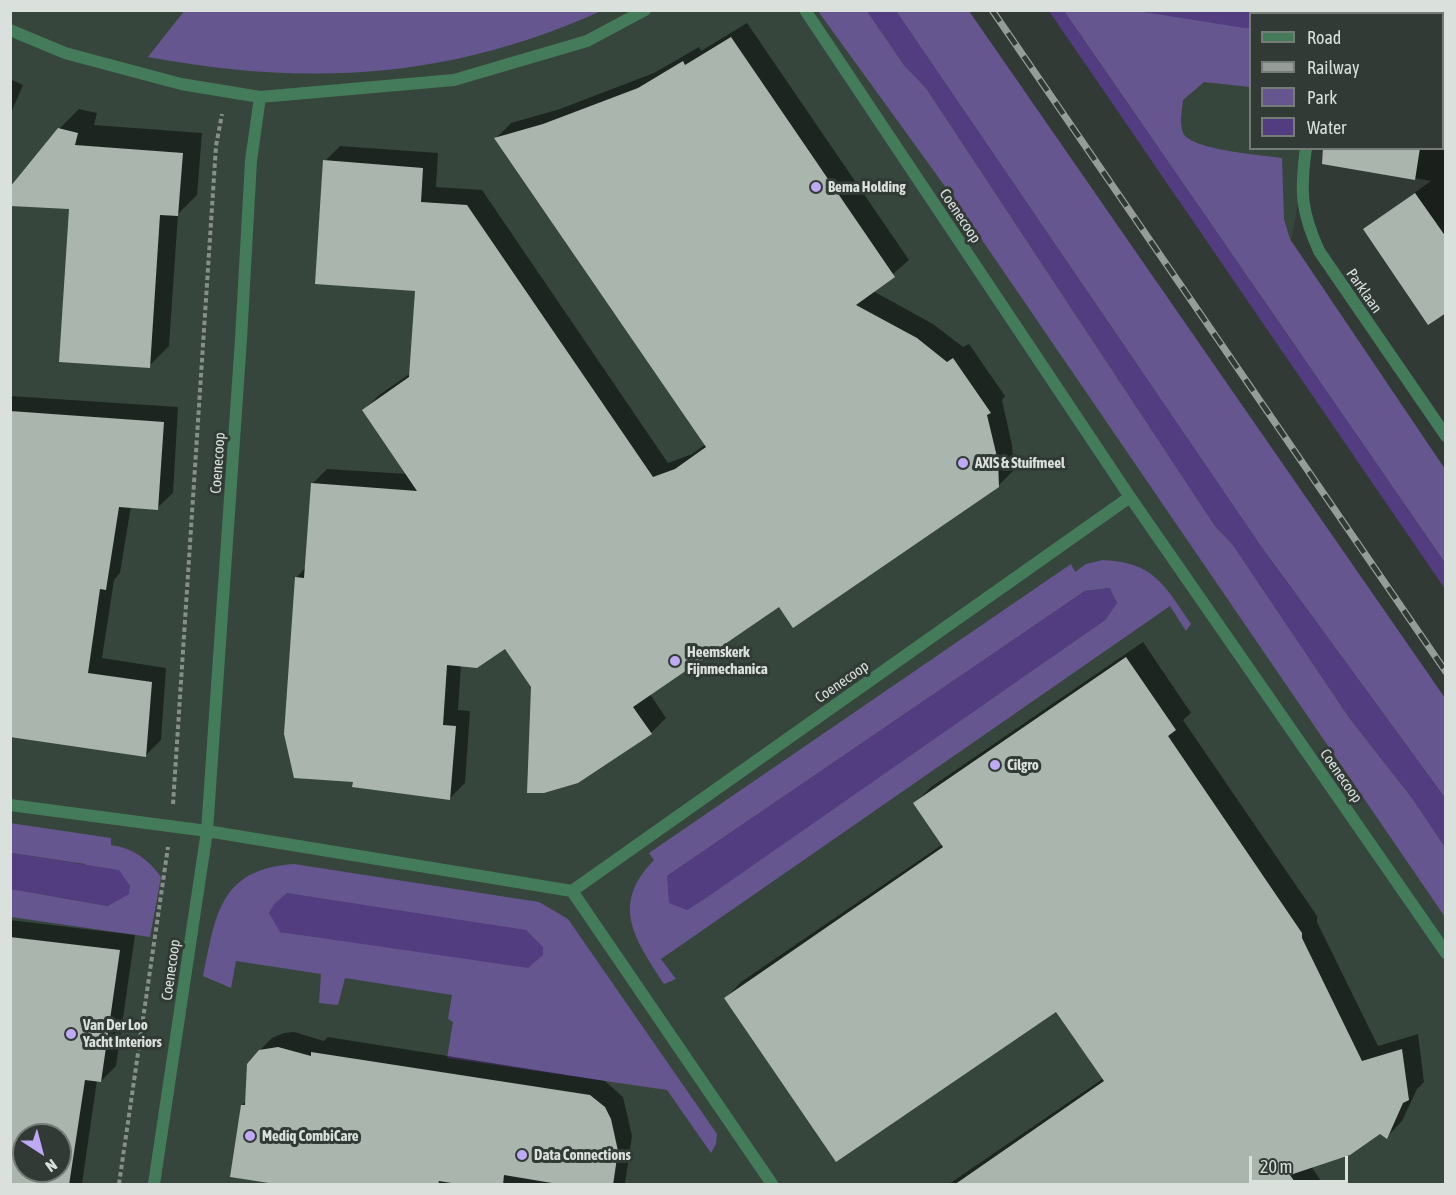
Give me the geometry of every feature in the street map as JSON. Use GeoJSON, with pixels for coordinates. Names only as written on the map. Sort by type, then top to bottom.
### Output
{"type":"FeatureCollection","features":[{"type":"Feature","properties":{"kind":"street"},"geometry":{"type":"LineString","coordinates":[[10,30],[65,53],[181,84],[260,97],[454,80],[587,41],[645,10]]}},
{"type":"Feature","properties":{"kind":"street","name":"Coenecoop"},"geometry":{"type":"LineString","coordinates":[[805,10],[1130,497],[1446,953]]}},
{"type":"Feature","properties":{"kind":"street","name":"Coenecoop"},"geometry":{"type":"LineString","coordinates":[[154,1185],[207,831],[251,161],[260,97]]}},
{"type":"Feature","properties":{"kind":"street","name":"Parklaan"},"geometry":{"type":"LineString","coordinates":[[1306,150],[1302,176],[1305,219],[1319,251],[1446,436]]}},
{"type":"Feature","properties":{"kind":"street","name":"Coenecoop"},"geometry":{"type":"LineString","coordinates":[[572,891],[1130,497]]}},
{"type":"Feature","properties":{"kind":"street"},"geometry":{"type":"LineString","coordinates":[[10,805],[207,831],[572,891],[772,1185]]}},
{"type":"Feature","properties":{"kind":"path"},"geometry":{"type":"LineString","coordinates":[[119,1185],[171,826],[216,146],[226,91]]}},
{"type":"Feature","properties":{"kind":"shaded area"},"geometry":{"type":"Polygon","coordinates":[[[10,11],[891,11],[1445,812],[1445,1184],[11,1184],[10,11]]]}},
{"type":"Feature","properties":{"kind":"shaded area"},"geometry":{"type":"Polygon","coordinates":[[[1074,11],[1333,11],[1249,12],[1249,150],[1308,150],[1279,308],[1074,11]]]}},
{"type":"Feature","properties":{"kind":"green space"},"geometry":{"type":"Polygon","coordinates":[[[185,10],[601,11],[545,34],[489,51],[434,63],[378,71],[322,74],[265,72],[148,57],[185,10]]]}},
{"type":"Feature","properties":{"kind":"green space"},"geometry":{"type":"Polygon","coordinates":[[[818,11],[867,11],[904,65],[926,88],[1215,526],[1233,545],[1348,716],[1412,798],[1445,847],[1445,917],[952,196],[818,11]]]}},
{"type":"Feature","properties":{"kind":"green space"},"geometry":{"type":"Polygon","coordinates":[[[896,11],[969,11],[1445,698],[1445,798],[1260,545],[896,11]]]}},
{"type":"Feature","properties":{"kind":"green space"},"geometry":{"type":"Polygon","coordinates":[[[1064,11],[1138,11],[1249,28],[1249,87],[1204,82],[1183,100],[1181,121],[1183,133],[1199,144],[1213,148],[1282,158],[1284,219],[1290,239],[1445,469],[1445,563],[1064,11]]]}},
{"type":"Feature","properties":{"kind":"green space"},"geometry":{"type":"Polygon","coordinates":[[[1103,560],[1120,562],[1146,571],[1165,588],[1191,624],[1186,631],[1170,606],[661,959],[676,979],[664,984],[637,938],[630,908],[640,877],[654,860],[649,853],[1071,564],[1075,572],[1086,564],[1103,560]],[[1109,588],[1085,591],[667,876],[687,910],[1105,620],[1117,603],[1109,588]]]}},
{"type":"Feature","properties":{"kind":"green space"},"geometry":{"type":"Polygon","coordinates":[[[10,823],[111,838],[111,845],[133,852],[145,860],[161,877],[150,937],[11,917],[11,889],[108,906],[85,864],[11,853],[10,823]]]}},
{"type":"Feature","properties":{"kind":"green space"},"geometry":{"type":"Polygon","coordinates":[[[294,864],[539,902],[568,919],[717,1134],[716,1144],[711,1153],[667,1090],[447,1058],[453,1022],[448,1019],[452,995],[345,978],[338,1005],[319,1003],[321,974],[236,961],[231,988],[203,976],[212,933],[225,899],[250,875],[269,868],[294,864]],[[287,893],[280,932],[355,942],[305,897],[287,893]]]}},
{"type":"Feature","properties":{"kind":"water"},"geometry":{"type":"Polygon","coordinates":[[[867,11],[896,11],[1260,545],[1445,798],[1445,847],[1412,798],[1348,716],[1233,545],[1215,526],[926,88],[904,65],[867,11]]]}},
{"type":"Feature","properties":{"kind":"water"},"geometry":{"type":"Polygon","coordinates":[[[1049,11],[1064,11],[1445,563],[1445,589],[1049,11]]]}},
{"type":"Feature","properties":{"kind":"water"},"geometry":{"type":"Polygon","coordinates":[[[1138,11],[1265,11],[1249,12],[1249,28],[1138,11]]]}},
{"type":"Feature","properties":{"kind":"water"},"geometry":{"type":"Polygon","coordinates":[[[1110,588],[1117,603],[1105,620],[709,896],[687,910],[669,903],[667,876],[1085,591],[1110,588]]]}},
{"type":"Feature","properties":{"kind":"water"},"geometry":{"type":"Polygon","coordinates":[[[11,853],[119,870],[130,886],[129,894],[108,906],[11,889],[11,853]]]}},
{"type":"Feature","properties":{"kind":"water"},"geometry":{"type":"Polygon","coordinates":[[[287,893],[526,930],[543,947],[543,955],[528,968],[280,932],[269,913],[274,904],[287,893]]]}},
{"type":"Feature","properties":{"kind":"building"},"geometry":{"type":"Polygon","coordinates":[[[731,37],[895,277],[856,305],[917,338],[947,362],[953,358],[991,413],[987,415],[998,461],[999,487],[793,628],[779,607],[633,707],[652,734],[578,783],[544,793],[527,793],[531,687],[505,649],[477,668],[447,665],[443,725],[456,726],[450,800],[352,787],[353,782],[294,778],[284,734],[295,577],[304,578],[311,483],[417,491],[362,410],[409,377],[415,291],[315,284],[323,160],[423,168],[421,202],[467,205],[653,477],[675,469],[706,447],[494,138],[543,124],[638,88],[683,61],[685,65],[731,37]]]}},
{"type":"Feature","properties":{"kind":"building"},"geometry":{"type":"Polygon","coordinates":[[[58,128],[78,133],[75,145],[183,153],[178,216],[160,215],[150,368],[59,362],[69,209],[10,206],[10,187],[58,128]]]}},
{"type":"Feature","properties":{"kind":"building"},"geometry":{"type":"Polygon","coordinates":[[[1323,150],[1420,150],[1415,180],[1322,164],[1323,150]]]}},
{"type":"Feature","properties":{"kind":"building"},"geometry":{"type":"Polygon","coordinates":[[[1415,193],[1446,237],[1446,313],[1428,325],[1363,229],[1415,193]]]}},
{"type":"Feature","properties":{"kind":"building"},"geometry":{"type":"Polygon","coordinates":[[[10,411],[164,422],[158,510],[119,507],[106,590],[100,589],[88,673],[152,682],[146,757],[10,737],[10,411]]]}},
{"type":"Feature","properties":{"kind":"building"},"geometry":{"type":"Polygon","coordinates":[[[1126,657],[1176,730],[1168,736],[1302,933],[1302,938],[1362,1061],[1402,1049],[1409,1100],[1403,1103],[1387,1139],[1380,1134],[1350,1155],[1290,1175],[1297,1185],[954,1185],[1104,1081],[1056,1012],[836,1162],[724,998],[943,847],[913,803],[1126,657]]]}},
{"type":"Feature","properties":{"kind":"building"},"geometry":{"type":"Polygon","coordinates":[[[10,937],[120,950],[101,1082],[85,1080],[72,1165],[72,1123],[12,1123],[12,1183],[69,1183],[69,1185],[10,1185],[10,937]]]}},
{"type":"Feature","properties":{"kind":"building"},"geometry":{"type":"Polygon","coordinates":[[[278,1047],[311,1056],[311,1052],[590,1095],[605,1107],[611,1119],[618,1151],[613,1185],[564,1185],[504,1175],[503,1185],[464,1185],[439,1181],[438,1185],[282,1185],[230,1177],[241,1105],[245,1105],[247,1064],[259,1050],[278,1047]]]}},
{"type":"Feature","properties":{"kind":"railway"},"geometry":{"type":"LineString","coordinates":[[992,10],[1446,672]]}},
{"type":"Feature","properties":{"kind":"place","name":"Bema Holding"},"geometry":{"type":"Point","coordinates":[816,187]}},
{"type":"Feature","properties":{"kind":"place","name":"AXIS & Stuifmeel"},"geometry":{"type":"Point","coordinates":[963,463]}},
{"type":"Feature","properties":{"kind":"place","name":"Heemskerk Fijnmechanica"},"geometry":{"type":"Point","coordinates":[675,661]}},
{"type":"Feature","properties":{"kind":"place","name":"Cilgro"},"geometry":{"type":"Point","coordinates":[995,765]}},
{"type":"Feature","properties":{"kind":"place","name":"Van Der Loo Yacht Interiors"},"geometry":{"type":"Point","coordinates":[71,1034]}},
{"type":"Feature","properties":{"kind":"place","name":"Mediq CombiCare"},"geometry":{"type":"Point","coordinates":[250,1136]}},
{"type":"Feature","properties":{"kind":"place","name":"Data Connections"},"geometry":{"type":"Point","coordinates":[522,1155]}}]}
